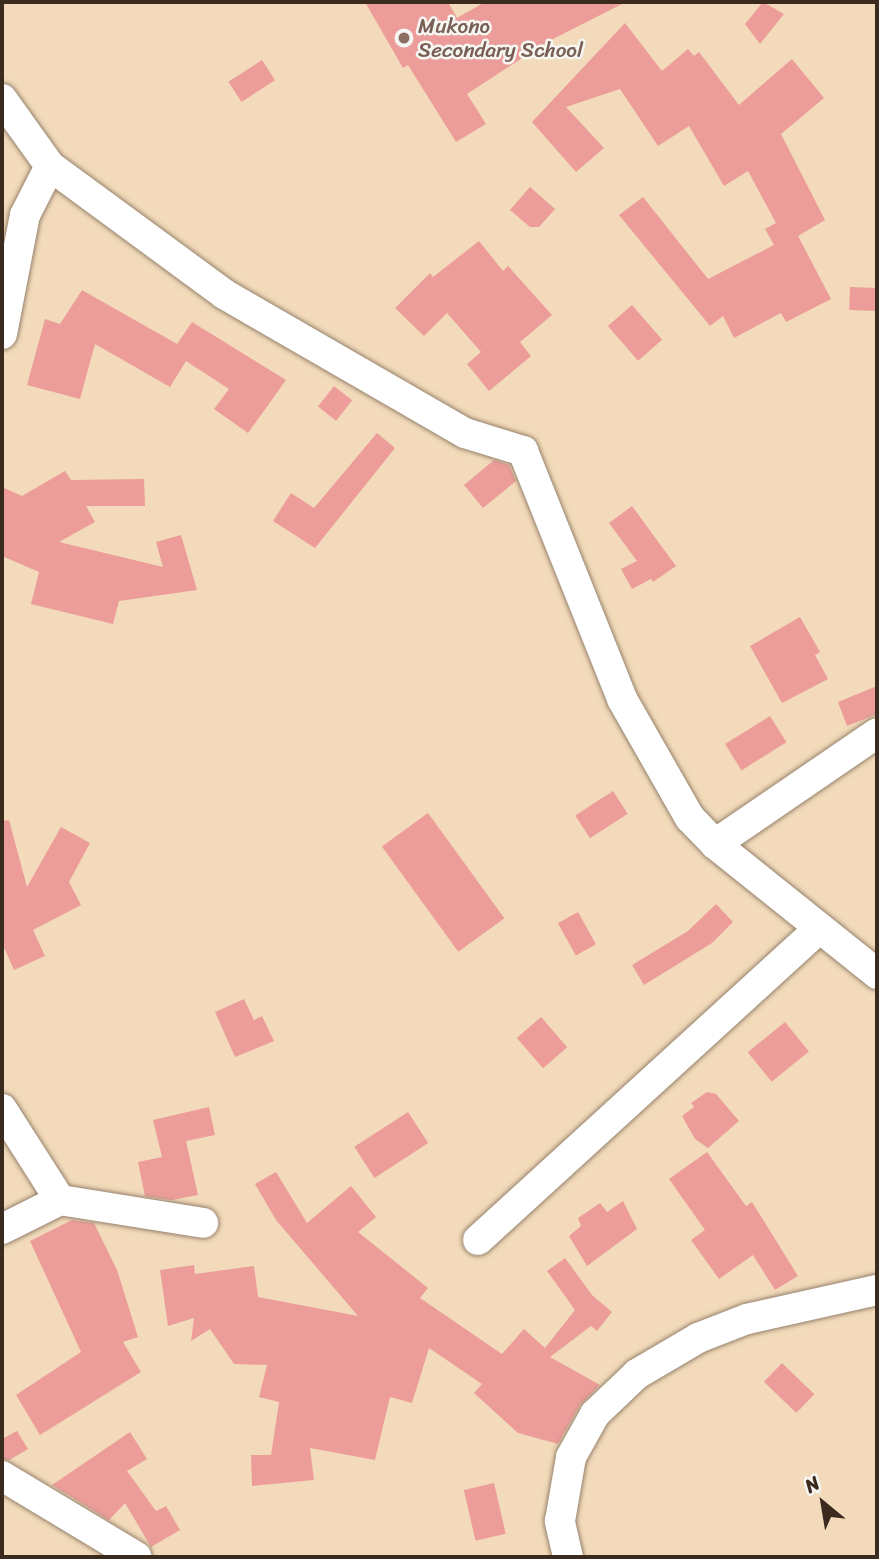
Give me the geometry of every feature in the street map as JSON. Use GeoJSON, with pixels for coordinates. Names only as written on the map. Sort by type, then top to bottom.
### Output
{"type":"FeatureCollection","features":[{"type":"Feature","properties":{"kind":"street"},"geometry":{"type":"LineString","coordinates":[[2,99],[50,166],[224,294],[465,433],[523,451],[622,699],[690,818],[715,844],[818,930],[877,974]]}},
{"type":"Feature","properties":{"kind":"street"},"geometry":{"type":"LineString","coordinates":[[2,334],[25,215],[50,166]]}},
{"type":"Feature","properties":{"kind":"street"},"geometry":{"type":"LineString","coordinates":[[715,844],[877,733]]}},
{"type":"Feature","properties":{"kind":"street"},"geometry":{"type":"LineString","coordinates":[[478,1240],[818,930]]}},
{"type":"Feature","properties":{"kind":"street"},"geometry":{"type":"LineString","coordinates":[[2,1109],[60,1200]]}},
{"type":"Feature","properties":{"kind":"street"},"geometry":{"type":"LineString","coordinates":[[2,1229],[60,1200],[203,1223]]}},
{"type":"Feature","properties":{"kind":"street"},"geometry":{"type":"LineString","coordinates":[[568,1557],[560,1521],[571,1457],[595,1414],[637,1374],[698,1338],[747,1319],[877,1290]]}},
{"type":"Feature","properties":{"kind":"street"},"geometry":{"type":"LineString","coordinates":[[2,1476],[136,1557]]}},
{"type":"Feature","properties":{"kind":"building"},"geometry":{"type":"Polygon","coordinates":[[[365,2],[448,2],[457,18],[485,2],[626,2],[547,42],[467,94],[486,124],[456,142],[408,65],[403,68],[365,2]]]}},
{"type":"Feature","properties":{"kind":"building"},"geometry":{"type":"Polygon","coordinates":[[[763,2],[784,14],[760,44],[745,24],[763,2]]]}},
{"type":"Feature","properties":{"kind":"building"},"geometry":{"type":"Polygon","coordinates":[[[625,23],[662,71],[688,49],[694,56],[699,52],[739,105],[792,59],[824,98],[781,134],[825,220],[798,236],[831,299],[786,322],[781,313],[734,338],[723,316],[710,326],[619,215],[643,197],[708,279],[774,245],[765,229],[776,223],[748,171],[724,186],[689,126],[658,146],[620,89],[566,107],[604,148],[576,172],[532,122],[625,23]]]}},
{"type":"Feature","properties":{"kind":"building"},"geometry":{"type":"Polygon","coordinates":[[[262,60],[275,80],[242,102],[228,82],[262,60]]]}},
{"type":"Feature","properties":{"kind":"building"},"geometry":{"type":"Polygon","coordinates":[[[530,187],[555,209],[539,227],[530,227],[510,210],[530,187]]]}},
{"type":"Feature","properties":{"kind":"building"},"geometry":{"type":"Polygon","coordinates":[[[479,241],[503,271],[508,266],[552,315],[520,342],[531,356],[489,391],[467,364],[481,352],[447,313],[424,336],[395,308],[430,273],[433,277],[479,241]]]}},
{"type":"Feature","properties":{"kind":"building"},"geometry":{"type":"Polygon","coordinates":[[[850,287],[877,288],[876,311],[849,310],[850,287]]]}},
{"type":"Feature","properties":{"kind":"building"},"geometry":{"type":"Polygon","coordinates":[[[82,290],[177,344],[192,322],[286,380],[248,433],[214,409],[229,389],[186,361],[170,387],[95,344],[80,399],[27,385],[45,319],[60,324],[82,290]]]}},
{"type":"Feature","properties":{"kind":"building"},"geometry":{"type":"Polygon","coordinates":[[[632,305],[662,340],[638,361],[608,326],[632,305]]]}},
{"type":"Feature","properties":{"kind":"building"},"geometry":{"type":"Polygon","coordinates":[[[334,386],[352,400],[336,421],[318,406],[334,386]]]}},
{"type":"Feature","properties":{"kind":"building"},"geometry":{"type":"Polygon","coordinates":[[[377,433],[395,448],[315,548],[273,521],[291,493],[314,508],[377,433]]]}},
{"type":"Feature","properties":{"kind":"building"},"geometry":{"type":"Polygon","coordinates":[[[494,460],[509,465],[516,481],[483,508],[464,485],[494,460]]]}},
{"type":"Feature","properties":{"kind":"building"},"geometry":{"type":"Polygon","coordinates":[[[65,471],[71,480],[144,479],[145,506],[86,506],[95,522],[59,542],[163,567],[156,542],[181,535],[197,590],[119,601],[113,624],[31,604],[39,572],[2,556],[2,487],[22,496],[65,471]]]}},
{"type":"Feature","properties":{"kind":"building"},"geometry":{"type":"Polygon","coordinates":[[[632,506],[676,566],[653,582],[651,579],[632,589],[621,569],[637,561],[609,523],[632,506]]]}},
{"type":"Feature","properties":{"kind":"building"},"geometry":{"type":"Polygon","coordinates":[[[800,617],[820,652],[815,655],[828,679],[782,703],[750,646],[800,617]]]}},
{"type":"Feature","properties":{"kind":"building"},"geometry":{"type":"Polygon","coordinates":[[[877,686],[877,714],[847,726],[838,702],[877,686]]]}},
{"type":"Feature","properties":{"kind":"building"},"geometry":{"type":"Polygon","coordinates":[[[770,716],[786,742],[741,770],[725,744],[770,716]]]}},
{"type":"Feature","properties":{"kind":"building"},"geometry":{"type":"Polygon","coordinates":[[[613,791],[628,814],[590,838],[575,816],[613,791]]]}},
{"type":"Feature","properties":{"kind":"building"},"geometry":{"type":"Polygon","coordinates":[[[428,813],[504,918],[458,952],[382,847],[428,813]]]}},
{"type":"Feature","properties":{"kind":"building"},"geometry":{"type":"Polygon","coordinates":[[[9,820],[27,887],[61,827],[90,843],[69,882],[81,905],[33,930],[45,956],[14,970],[2,943],[2,821],[9,820]]]}},
{"type":"Feature","properties":{"kind":"building"},"geometry":{"type":"Polygon","coordinates":[[[716,904],[733,922],[712,943],[644,985],[632,965],[688,931],[716,904]]]}},
{"type":"Feature","properties":{"kind":"building"},"geometry":{"type":"Polygon","coordinates":[[[578,912],[596,944],[576,956],[558,923],[578,912]]]}},
{"type":"Feature","properties":{"kind":"building"},"geometry":{"type":"Polygon","coordinates":[[[244,999],[254,1020],[262,1016],[274,1041],[235,1057],[215,1012],[244,999]]]}},
{"type":"Feature","properties":{"kind":"building"},"geometry":{"type":"Polygon","coordinates":[[[541,1017],[567,1047],[543,1068],[517,1038],[541,1017]]]}},
{"type":"Feature","properties":{"kind":"building"},"geometry":{"type":"Polygon","coordinates":[[[785,1022],[809,1052],[772,1082],[748,1052],[785,1022]]]}},
{"type":"Feature","properties":{"kind":"building"},"geometry":{"type":"Polygon","coordinates":[[[707,1092],[716,1094],[739,1121],[708,1148],[695,1139],[682,1116],[694,1107],[691,1103],[707,1092]]]}},
{"type":"Feature","properties":{"kind":"building"},"geometry":{"type":"Polygon","coordinates":[[[209,1107],[215,1135],[186,1141],[198,1195],[172,1200],[145,1196],[138,1162],[162,1157],[153,1120],[209,1107]]]}},
{"type":"Feature","properties":{"kind":"building"},"geometry":{"type":"Polygon","coordinates":[[[408,1112],[428,1143],[374,1178],[354,1147],[408,1112]]]}},
{"type":"Feature","properties":{"kind":"building"},"geometry":{"type":"Polygon","coordinates":[[[707,1152],[746,1206],[752,1202],[798,1276],[775,1290],[753,1255],[719,1279],[691,1240],[705,1230],[669,1179],[707,1152]]]}},
{"type":"Feature","properties":{"kind":"building"},"geometry":{"type":"Polygon","coordinates":[[[276,1172],[307,1223],[351,1186],[376,1217],[358,1232],[428,1288],[420,1298],[502,1354],[524,1329],[545,1348],[575,1310],[547,1271],[565,1258],[592,1295],[612,1312],[597,1331],[591,1326],[550,1357],[600,1385],[580,1405],[558,1444],[518,1433],[474,1393],[482,1384],[429,1348],[412,1403],[390,1397],[375,1460],[310,1448],[314,1480],[252,1486],[251,1455],[271,1455],[279,1402],[259,1397],[267,1365],[234,1364],[210,1329],[191,1341],[194,1318],[168,1326],[160,1270],[194,1265],[195,1274],[254,1266],[258,1297],[358,1316],[276,1220],[255,1184],[276,1172]]]}},
{"type":"Feature","properties":{"kind":"building"},"geometry":{"type":"Polygon","coordinates":[[[623,1201],[637,1229],[587,1266],[569,1236],[581,1226],[578,1218],[600,1203],[607,1212],[623,1201]]]}},
{"type":"Feature","properties":{"kind":"building"},"geometry":{"type":"Polygon","coordinates":[[[72,1220],[94,1223],[117,1270],[138,1337],[123,1342],[141,1372],[40,1435],[16,1395],[81,1352],[30,1241],[72,1220]]]}},
{"type":"Feature","properties":{"kind":"building"},"geometry":{"type":"Polygon","coordinates":[[[782,1363],[814,1394],[796,1413],[764,1382],[782,1363]]]}},
{"type":"Feature","properties":{"kind":"building"},"geometry":{"type":"Polygon","coordinates":[[[17,1431],[28,1449],[9,1460],[2,1459],[2,1439],[17,1431]]]}},
{"type":"Feature","properties":{"kind":"building"},"geometry":{"type":"Polygon","coordinates":[[[130,1432],[147,1459],[127,1471],[156,1511],[166,1506],[180,1530],[151,1547],[125,1503],[109,1520],[52,1485],[130,1432]]]}},
{"type":"Feature","properties":{"kind":"building"},"geometry":{"type":"Polygon","coordinates":[[[494,1483],[506,1534],[475,1541],[464,1490],[494,1483]]]}},
{"type":"Feature","properties":{"kind":"place","name":"Mukono Secondary School"},"geometry":{"type":"Point","coordinates":[404,38]}}]}
